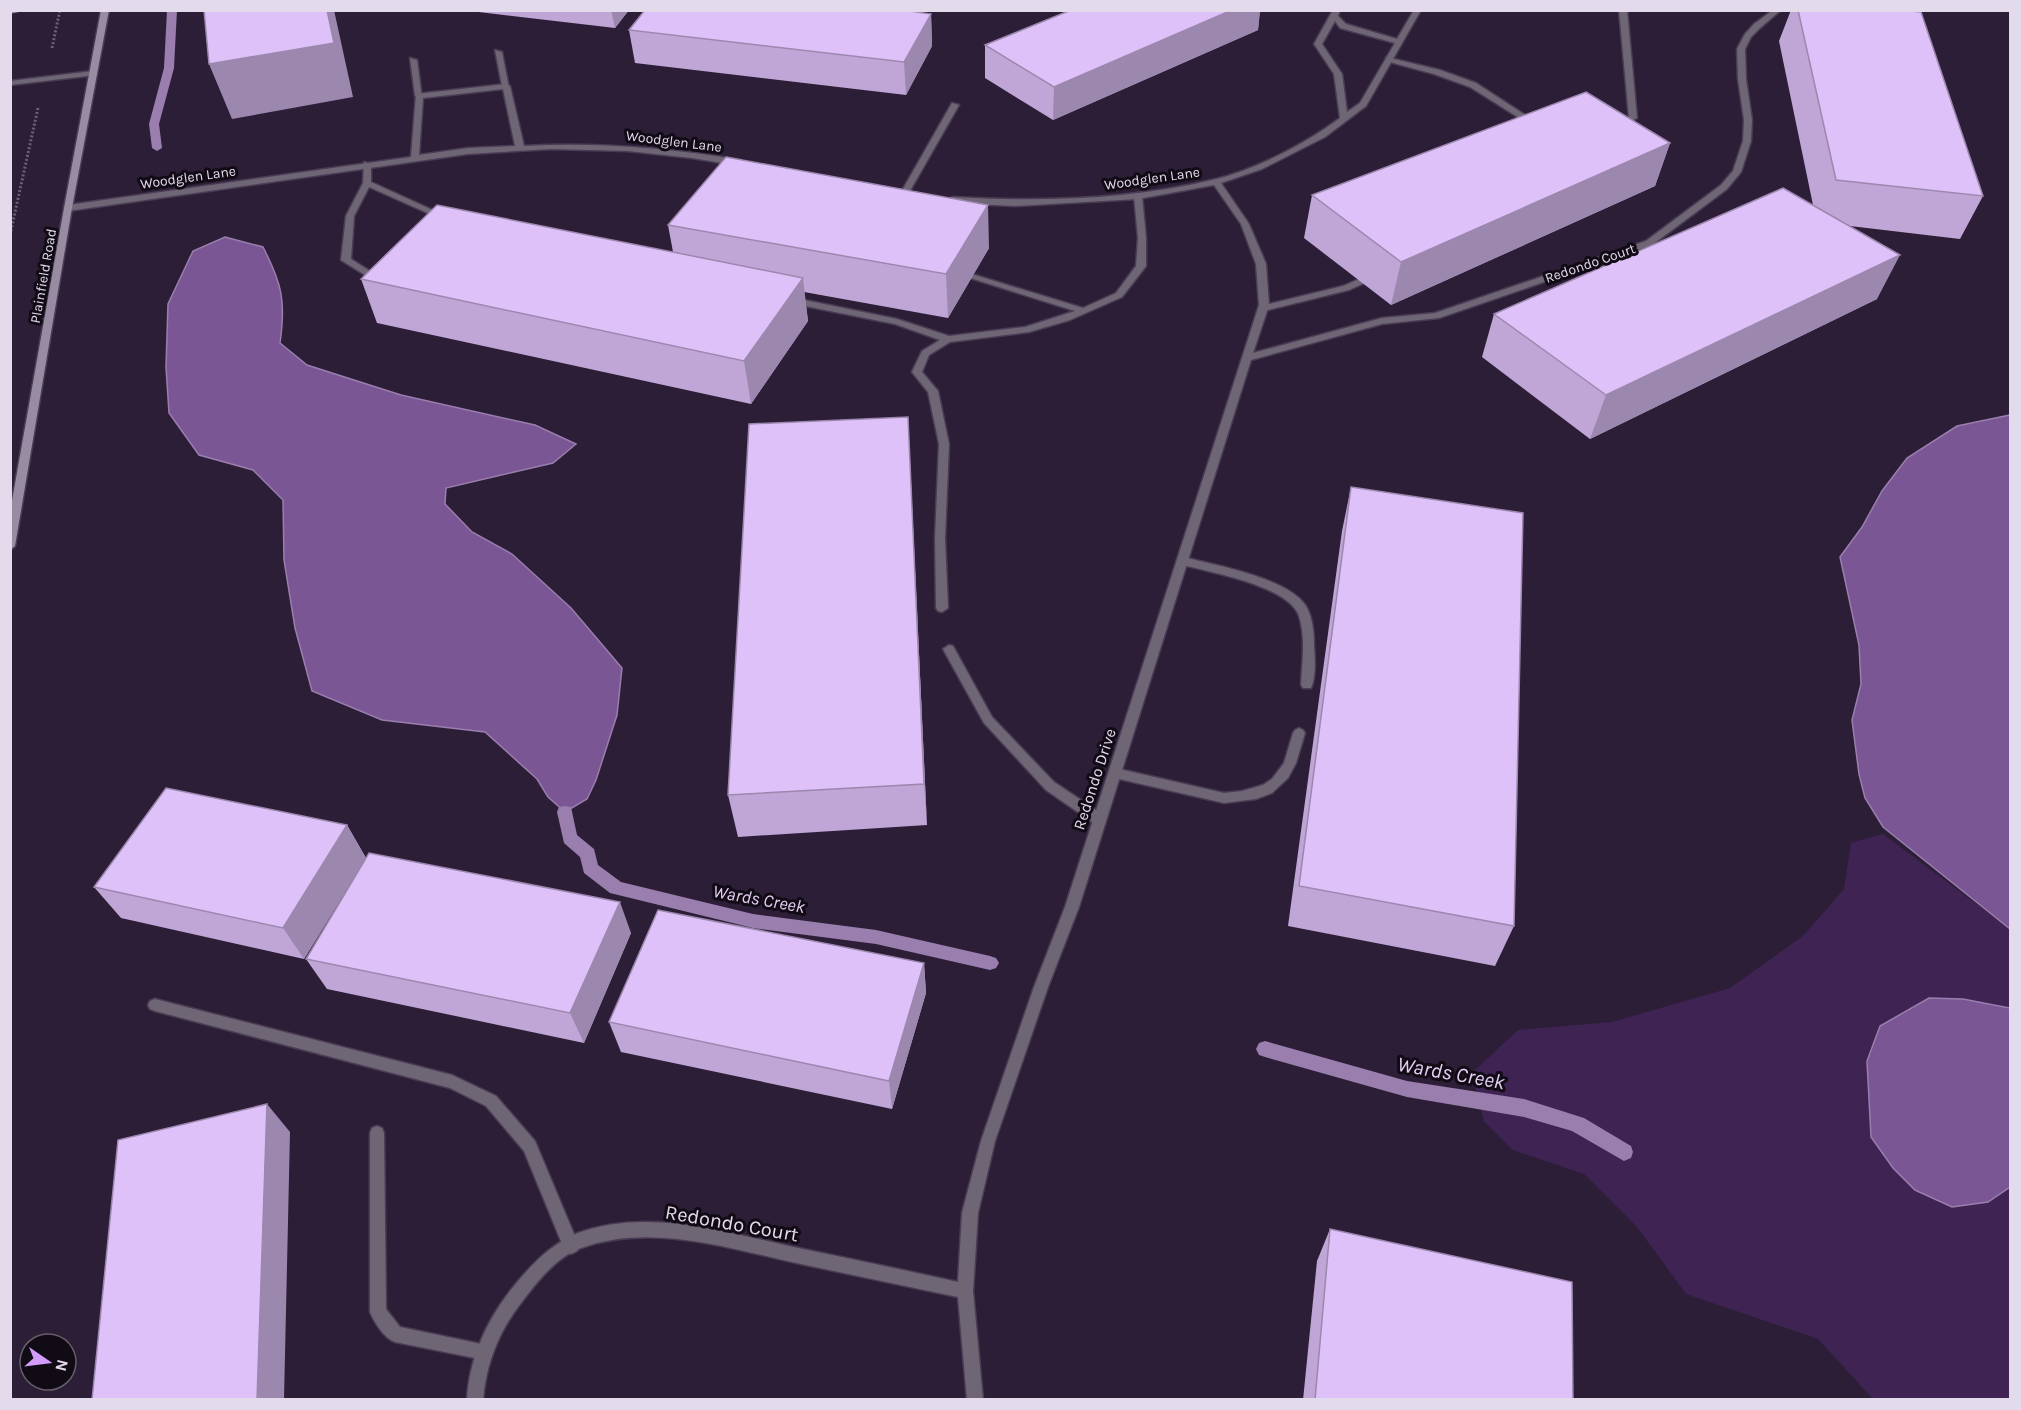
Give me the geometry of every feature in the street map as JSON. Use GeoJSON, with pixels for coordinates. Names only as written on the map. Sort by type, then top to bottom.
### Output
{"type":"FeatureCollection","features":[{"type":"Feature","properties":{"kind":"main road","name":"Plainfield Road"},"geometry":{"type":"LineString","coordinates":[[10,546],[68,208],[105,10]]}},
{"type":"Feature","properties":{"kind":"street","name":"Woodglen Lane"},"geometry":{"type":"LineString","coordinates":[[937,199],[1015,203],[1138,196],[1216,182],[1259,167],[1322,135],[1363,104],[1418,10]]}},
{"type":"Feature","properties":{"kind":"street"},"geometry":{"type":"LineString","coordinates":[[1623,10],[1633,118]]}},
{"type":"Feature","properties":{"kind":"street","name":"Redondo Court"},"geometry":{"type":"LineString","coordinates":[[1248,358],[1382,321],[1436,315],[1649,243],[1724,187],[1737,172],[1747,141],[1748,120],[1742,79],[1741,49],[1757,26],[1778,10]]}},
{"type":"Feature","properties":{"kind":"street"},"geometry":{"type":"LineString","coordinates":[[1335,13],[1343,26],[1398,42]]}},
{"type":"Feature","properties":{"kind":"street"},"geometry":{"type":"LineString","coordinates":[[1335,13],[1318,45],[1338,74],[1344,120]]}},
{"type":"Feature","properties":{"kind":"street"},"geometry":{"type":"LineString","coordinates":[[498,52],[520,148]]}},
{"type":"Feature","properties":{"kind":"street"},"geometry":{"type":"LineString","coordinates":[[1389,59],[1473,85],[1540,127]]}},
{"type":"Feature","properties":{"kind":"street"},"geometry":{"type":"LineString","coordinates":[[413,60],[419,96],[415,158]]}},
{"type":"Feature","properties":{"kind":"street"},"geometry":{"type":"LineString","coordinates":[[10,83],[93,73]]}},
{"type":"Feature","properties":{"kind":"street"},"geometry":{"type":"LineString","coordinates":[[419,96],[506,86]]}},
{"type":"Feature","properties":{"kind":"street"},"geometry":{"type":"LineString","coordinates":[[903,196],[955,105]]}},
{"type":"Feature","properties":{"kind":"street","name":"Woodglen Lane"},"geometry":{"type":"LineString","coordinates":[[68,208],[367,164],[520,148],[627,148],[746,164]]}},
{"type":"Feature","properties":{"kind":"street"},"geometry":{"type":"LineString","coordinates":[[367,164],[367,183],[350,216],[346,260],[373,277]]}},
{"type":"Feature","properties":{"kind":"street","name":"Redondo Drive"},"geometry":{"type":"LineString","coordinates":[[975,1400],[965,1291],[970,1214],[988,1141],[1041,987],[1072,907],[1264,308],[1261,264],[1245,224],[1216,182]]}},
{"type":"Feature","properties":{"kind":"street"},"geometry":{"type":"LineString","coordinates":[[367,183],[454,221]]}},
{"type":"Feature","properties":{"kind":"street"},"geometry":{"type":"LineString","coordinates":[[892,194],[914,197]]}},
{"type":"Feature","properties":{"kind":"street"},"geometry":{"type":"LineString","coordinates":[[942,608],[940,538],[944,444],[933,391],[916,372],[925,353],[948,339],[1026,330],[1067,318],[1119,295],[1141,266],[1143,238],[1138,196]]}},
{"type":"Feature","properties":{"kind":"street"},"geometry":{"type":"LineString","coordinates":[[986,212],[992,202]]}},
{"type":"Feature","properties":{"kind":"street"},"geometry":{"type":"LineString","coordinates":[[1264,308],[1346,288],[1384,271]]}},
{"type":"Feature","properties":{"kind":"street"},"geometry":{"type":"LineString","coordinates":[[972,277],[1084,311]]}},
{"type":"Feature","properties":{"kind":"street"},"geometry":{"type":"LineString","coordinates":[[778,297],[897,322],[948,339]]}},
{"type":"Feature","properties":{"kind":"street"},"geometry":{"type":"LineString","coordinates":[[1183,561],[1260,583],[1293,599],[1301,608],[1305,623],[1309,649],[1307,685]]}},
{"type":"Feature","properties":{"kind":"street"},"geometry":{"type":"LineString","coordinates":[[949,649],[988,720],[1050,786],[1100,820]]}},
{"type":"Feature","properties":{"kind":"street"},"geometry":{"type":"LineString","coordinates":[[1115,773],[1224,798],[1242,797],[1270,789],[1281,780],[1289,766],[1299,733]]}},
{"type":"Feature","properties":{"kind":"street"},"geometry":{"type":"LineString","coordinates":[[155,1005],[452,1082],[491,1101],[530,1146],[571,1246]]}},
{"type":"Feature","properties":{"kind":"street"},"geometry":{"type":"LineString","coordinates":[[377,1133],[378,1312],[395,1334],[485,1352]]}},
{"type":"Feature","properties":{"kind":"street","name":"Redondo Court"},"geometry":{"type":"LineString","coordinates":[[475,1400],[485,1352],[501,1315],[522,1287],[550,1259],[579,1241],[612,1232],[649,1229],[697,1235],[965,1291]]}},
{"type":"Feature","properties":{"kind":"path"},"geometry":{"type":"LineString","coordinates":[[10,235],[60,10]]}},
{"type":"Feature","properties":{"kind":"shaded area"},"geometry":{"type":"Polygon","coordinates":[[[225,237],[263,247],[275,272],[281,293],[283,315],[280,343],[307,365],[401,395],[535,425],[576,444],[553,463],[446,488],[445,504],[472,532],[512,554],[571,608],[622,668],[617,715],[596,780],[587,799],[565,812],[548,797],[537,779],[485,732],[382,720],[312,691],[295,628],[284,560],[283,500],[253,470],[199,455],[169,413],[166,367],[168,304],[193,251],[225,237]]]}},
{"type":"Feature","properties":{"kind":"shaded area"},"geometry":{"type":"Polygon","coordinates":[[[2010,415],[2010,929],[1883,827],[1865,798],[1859,774],[1852,720],[1861,684],[1859,645],[1840,557],[1862,527],[1882,491],[1907,458],[1957,426],[2010,415]]]}},
{"type":"Feature","properties":{"kind":"shaded area"},"geometry":{"type":"Polygon","coordinates":[[[1883,834],[2010,929],[2010,1399],[1873,1399],[1818,1339],[1686,1294],[1637,1227],[1584,1174],[1513,1150],[1484,1121],[1472,1073],[1518,1030],[1612,1022],[1730,988],[1803,936],[1844,889],[1851,843],[1883,834]]]}},
{"type":"Feature","properties":{"kind":"shaded area"},"geometry":{"type":"Polygon","coordinates":[[[1929,998],[1963,999],[2010,1008],[2010,1187],[1988,1202],[1952,1207],[1915,1190],[1893,1168],[1871,1137],[1867,1061],[1880,1026],[1929,998]]]}},
{"type":"Feature","properties":{"kind":"building"},"geometry":{"type":"Polygon","coordinates":[[[204,10],[327,10],[334,43],[209,64],[204,10]]]}},
{"type":"Feature","properties":{"kind":"building"},"geometry":{"type":"Polygon","coordinates":[[[645,10],[903,10],[931,14],[904,62],[629,30],[645,10]]]}},
{"type":"Feature","properties":{"kind":"building"},"geometry":{"type":"Polygon","coordinates":[[[1071,10],[1232,10],[1054,87],[985,45],[1071,10]]]}},
{"type":"Feature","properties":{"kind":"building"},"geometry":{"type":"Polygon","coordinates":[[[1798,10],[1921,12],[1983,196],[1836,180],[1798,10]]]}},
{"type":"Feature","properties":{"kind":"building"},"geometry":{"type":"Polygon","coordinates":[[[1586,92],[1670,143],[1401,262],[1312,195],[1586,92]]]}},
{"type":"Feature","properties":{"kind":"building"},"geometry":{"type":"Polygon","coordinates":[[[726,157],[988,205],[946,274],[668,225],[726,157]]]}},
{"type":"Feature","properties":{"kind":"building"},"geometry":{"type":"Polygon","coordinates":[[[1783,188],[1900,255],[1606,395],[1494,314],[1783,188]]]}},
{"type":"Feature","properties":{"kind":"building"},"geometry":{"type":"Polygon","coordinates":[[[437,205],[803,278],[744,361],[361,279],[437,205]]]}},
{"type":"Feature","properties":{"kind":"building"},"geometry":{"type":"Polygon","coordinates":[[[908,417],[924,784],[728,795],[749,424],[908,417]]]}},
{"type":"Feature","properties":{"kind":"building"},"geometry":{"type":"Polygon","coordinates":[[[1351,487],[1523,513],[1514,926],[1299,886],[1351,487]]]}},
{"type":"Feature","properties":{"kind":"building"},"geometry":{"type":"Polygon","coordinates":[[[166,788],[347,825],[283,928],[94,887],[166,788]]]}},
{"type":"Feature","properties":{"kind":"building"},"geometry":{"type":"Polygon","coordinates":[[[369,853],[620,902],[570,1013],[306,959],[369,853]]]}},
{"type":"Feature","properties":{"kind":"building"},"geometry":{"type":"Polygon","coordinates":[[[658,910],[924,963],[889,1081],[609,1022],[658,910]]]}},
{"type":"Feature","properties":{"kind":"building"},"geometry":{"type":"Polygon","coordinates":[[[267,1104],[257,1400],[92,1400],[118,1140],[267,1104]]]}},
{"type":"Feature","properties":{"kind":"building"},"geometry":{"type":"Polygon","coordinates":[[[1330,1229],[1572,1282],[1573,1400],[1315,1400],[1330,1229]]]}},
{"type":"Feature","properties":{"kind":"waterway","name":"Wards Creek"},"geometry":{"type":"LineString","coordinates":[[157,148],[154,124],[169,68],[172,10]]}},
{"type":"Feature","properties":{"kind":"waterway","name":"Wards Creek"},"geometry":{"type":"LineString","coordinates":[[10,11],[19,11]]}},
{"type":"Feature","properties":{"kind":"waterway","name":"Wards Creek"},"geometry":{"type":"LineString","coordinates":[[565,812],[570,838],[588,854],[590,868],[616,888],[753,921],[876,937],[990,963]]}},
{"type":"Feature","properties":{"kind":"waterway","name":"Wards Creek"},"geometry":{"type":"LineString","coordinates":[[1265,1049],[1407,1089],[1524,1108],[1577,1124],[1624,1152]]}}]}
